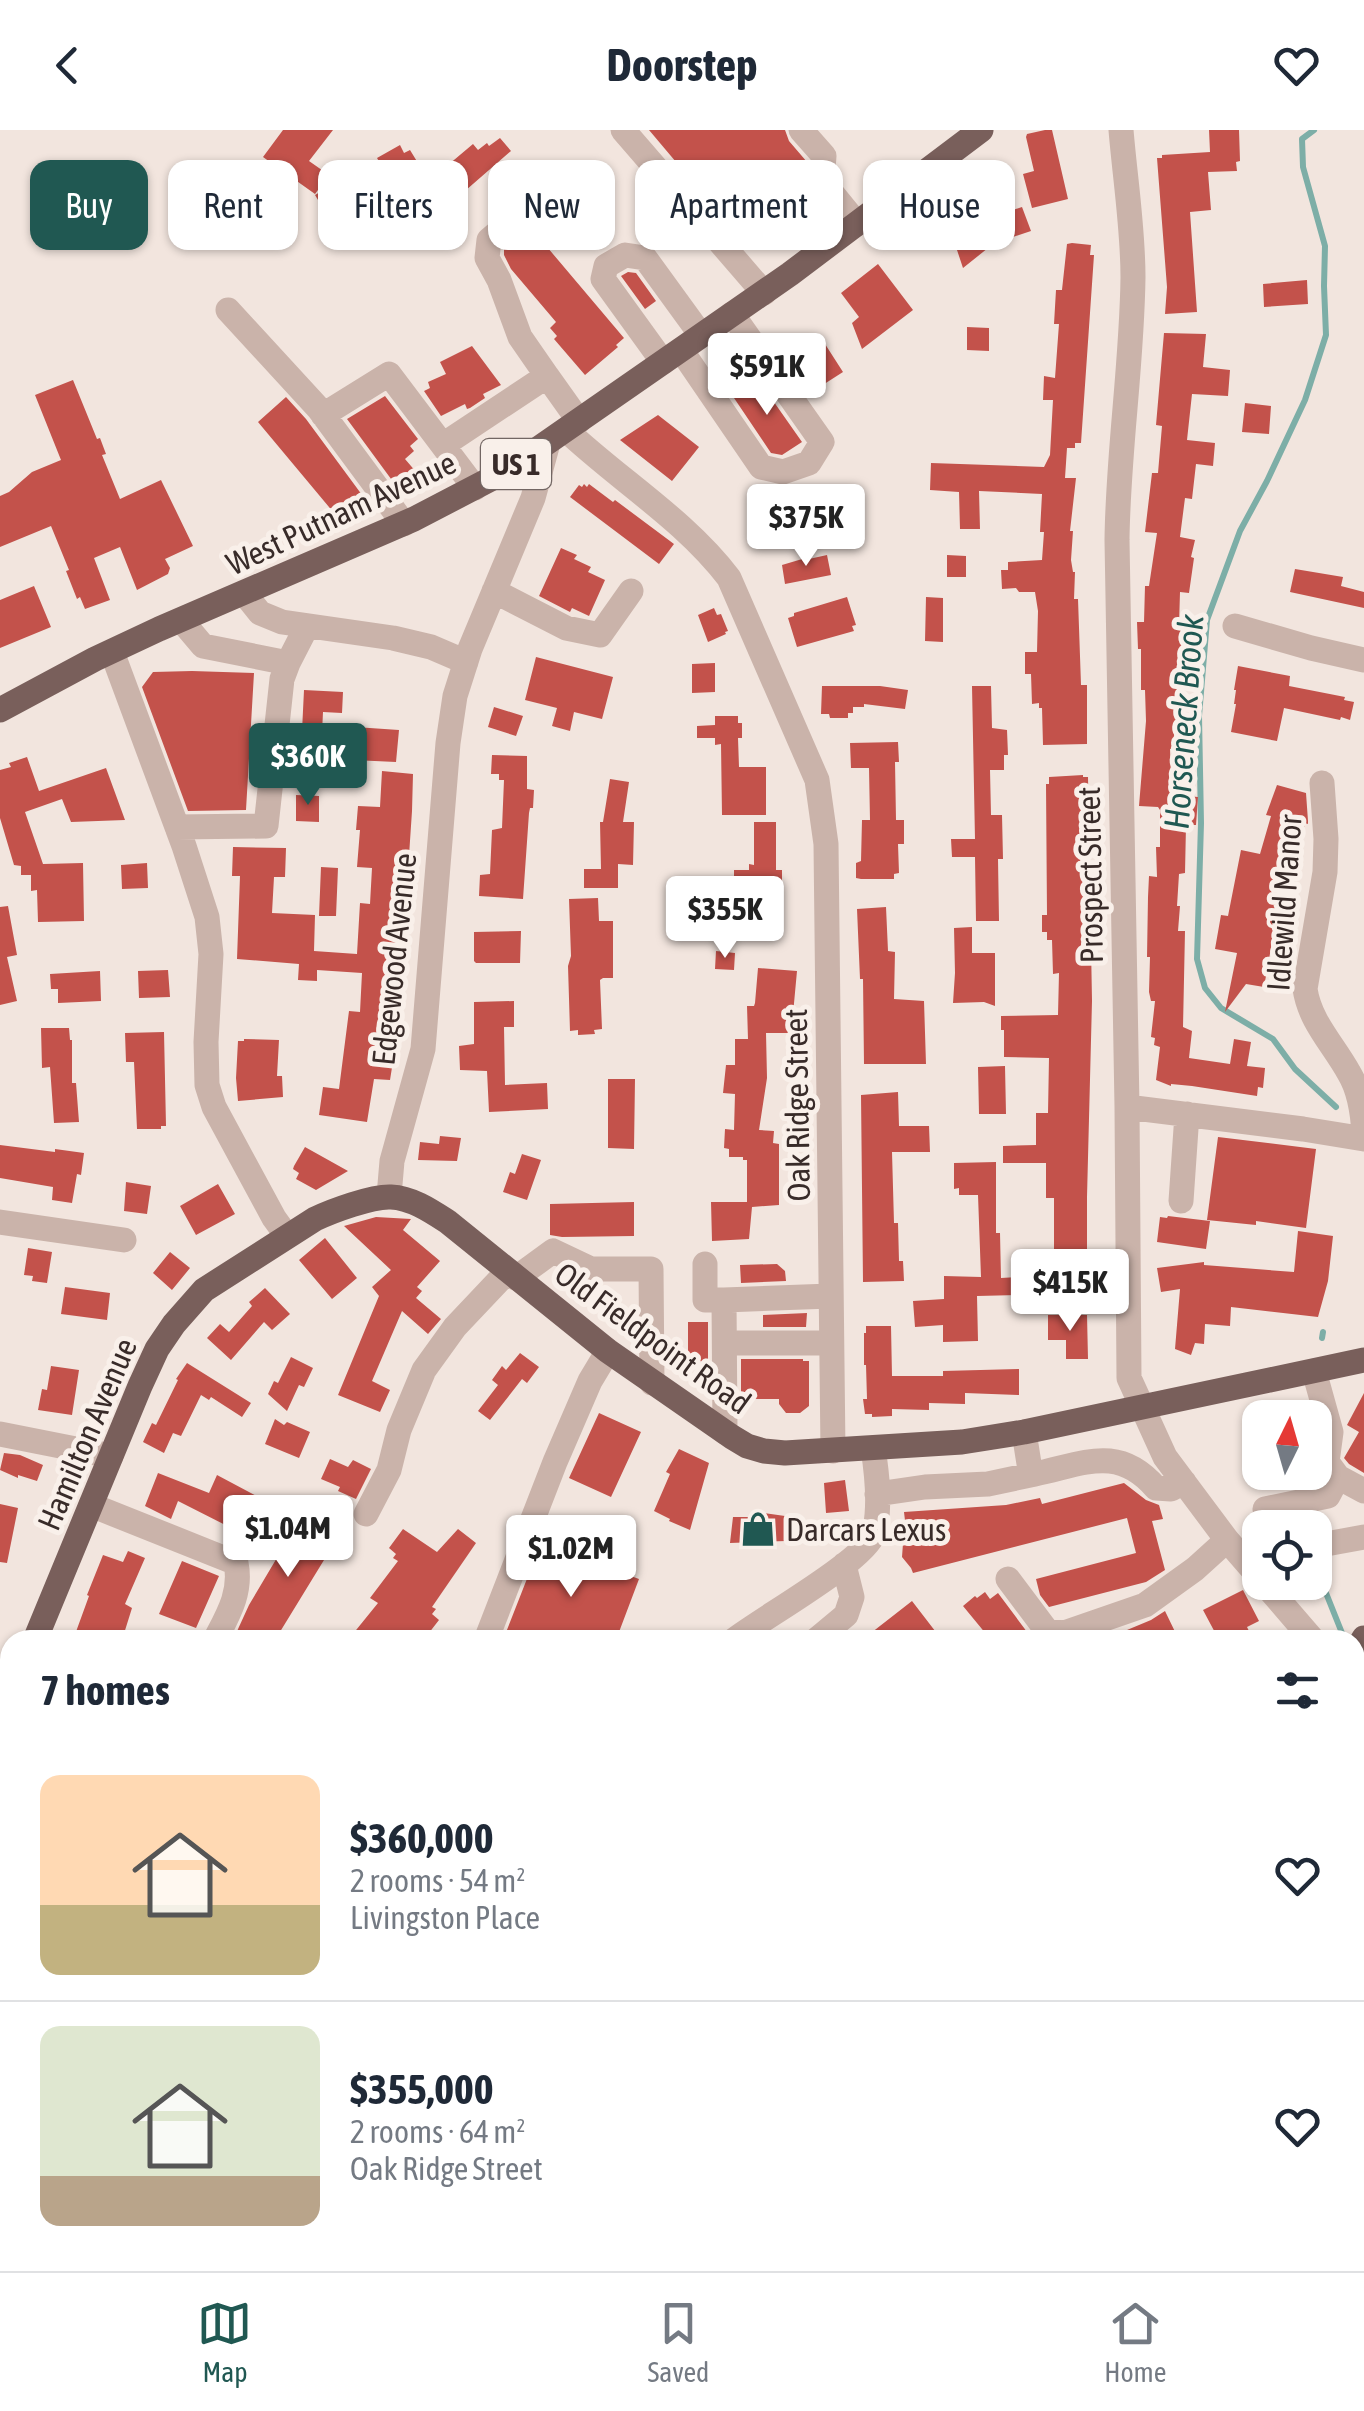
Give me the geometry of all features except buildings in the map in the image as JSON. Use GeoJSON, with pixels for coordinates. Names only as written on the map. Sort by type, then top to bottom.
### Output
{"type":"FeatureCollection","features":[{"type":"Feature","properties":{"kind":"main road","name":"West Putnam Avenue"},"geometry":{"type":"LineString","coordinates":[[0,710],[112,652],[404,524],[475,488],[564,432],[764,293],[981,130]]}},
{"type":"Feature","properties":{"kind":"main road","name":"Hamilton Avenue"},"geometry":{"type":"LineString","coordinates":[[39,1630],[157,1349],[174,1324],[204,1290],[288,1236],[334,1210],[389,1196]]}},
{"type":"Feature","properties":{"kind":"main road","name":"Old Fieldpoint Road"},"geometry":{"type":"LineString","coordinates":[[389,1196],[423,1206],[448,1222],[652,1384],[747,1446],[764,1451],[833,1451],[962,1442],[1364,1360]]}},
{"type":"Feature","properties":{"kind":"street"},"geometry":{"type":"LineString","coordinates":[[622,130],[764,293]]}},
{"type":"Feature","properties":{"kind":"street"},"geometry":{"type":"LineString","coordinates":[[801,130],[824,156],[822,181],[857,224]]}},
{"type":"Feature","properties":{"kind":"street","name":"Prospect Street"},"geometry":{"type":"LineString","coordinates":[[1121,130],[1133,272],[1117,540],[1129,1378],[1165,1457],[1242,1557]]}},
{"type":"Feature","properties":{"kind":"street","name":"Oak Ridge Street"},"geometry":{"type":"LineString","coordinates":[[488,249],[487,258],[500,280],[520,337],[547,376],[564,432],[713,557],[728,578],[817,780],[826,844],[833,1451]]}},
{"type":"Feature","properties":{"kind":"street"},"geometry":{"type":"LineString","coordinates":[[682,349],[638,329],[603,278],[606,266],[625,255],[645,258],[682,349],[761,466],[783,472],[809,463],[822,442],[732,314]]}},
{"type":"Feature","properties":{"kind":"street"},"geometry":{"type":"LineString","coordinates":[[228,310],[323,415],[404,524]]}},
{"type":"Feature","properties":{"kind":"street"},"geometry":{"type":"LineString","coordinates":[[323,415],[389,374],[475,488]]}},
{"type":"Feature","properties":{"kind":"street"},"geometry":{"type":"LineString","coordinates":[[443,444],[547,376]]}},
{"type":"Feature","properties":{"kind":"street","name":"Edgewood Avenue"},"geometry":{"type":"LineString","coordinates":[[389,1196],[392,1161],[423,1050],[455,696],[494,591],[564,432]]}},
{"type":"Feature","properties":{"kind":"street"},"geometry":{"type":"LineString","coordinates":[[494,591],[566,628],[600,635],[630,591]]}},
{"type":"Feature","properties":{"kind":"street"},"geometry":{"type":"LineString","coordinates":[[244,593],[260,613],[282,622],[392,638],[466,662]]}},
{"type":"Feature","properties":{"kind":"street"},"geometry":{"type":"LineString","coordinates":[[181,620],[202,646],[288,663]]}},
{"type":"Feature","properties":{"kind":"street"},"geometry":{"type":"LineString","coordinates":[[177,827],[266,826],[282,679],[307,626]]}},
{"type":"Feature","properties":{"kind":"street"},"geometry":{"type":"LineString","coordinates":[[1235,626],[1364,660]]}},
{"type":"Feature","properties":{"kind":"street"},"geometry":{"type":"LineString","coordinates":[[112,652],[207,917],[207,1085],[214,1107],[274,1218],[288,1236]]}},
{"type":"Feature","properties":{"kind":"street","name":"Idlewild Manor"},"geometry":{"type":"LineString","coordinates":[[1322,782],[1325,872],[1304,988],[1316,1023],[1351,1076],[1362,1111],[1364,1137]]}},
{"type":"Feature","properties":{"kind":"street"},"geometry":{"type":"LineString","coordinates":[[1127,1107],[1364,1137]]}},
{"type":"Feature","properties":{"kind":"street"},"geometry":{"type":"LineString","coordinates":[[1181,1201],[1187,1114]]}},
{"type":"Feature","properties":{"kind":"street"},"geometry":{"type":"LineString","coordinates":[[0,1222],[124,1240]]}},
{"type":"Feature","properties":{"kind":"street"},"geometry":{"type":"LineString","coordinates":[[366,1514],[389,1470],[399,1430],[424,1370],[455,1328],[512,1274],[553,1251],[591,1269],[652,1269],[652,1384]]}},
{"type":"Feature","properties":{"kind":"street"},"geometry":{"type":"LineString","coordinates":[[705,1264],[704,1300],[831,1296]]}},
{"type":"Feature","properties":{"kind":"street"},"geometry":{"type":"LineString","coordinates":[[724,1300],[725,1432]]}},
{"type":"Feature","properties":{"kind":"street"},"geometry":{"type":"LineString","coordinates":[[725,1343],[831,1342]]}},
{"type":"Feature","properties":{"kind":"street"},"geometry":{"type":"LineString","coordinates":[[490,1630],[555,1462],[590,1380],[608,1352]]}},
{"type":"Feature","properties":{"kind":"street"},"geometry":{"type":"LineString","coordinates":[[1314,1371],[1331,1432],[1327,1462],[1338,1477],[1364,1491]]}},
{"type":"Feature","properties":{"kind":"street"},"geometry":{"type":"LineString","coordinates":[[1024,1432],[1030,1470],[1035,1474]]}},
{"type":"Feature","properties":{"kind":"street"},"geometry":{"type":"LineString","coordinates":[[0,1434],[112,1456]]}},
{"type":"Feature","properties":{"kind":"street"},"geometry":{"type":"LineString","coordinates":[[749,1630],[867,1546],[874,1532],[877,1494],[874,1448]]}},
{"type":"Feature","properties":{"kind":"street"},"geometry":{"type":"LineString","coordinates":[[877,1494],[924,1486],[988,1484],[1108,1459],[1129,1464],[1156,1488],[1171,1488],[1184,1482]]}},
{"type":"Feature","properties":{"kind":"street"},"geometry":{"type":"LineString","coordinates":[[1265,1510],[1328,1496],[1338,1477]]}},
{"type":"Feature","properties":{"kind":"street"},"geometry":{"type":"LineString","coordinates":[[90,1505],[236,1563],[240,1578],[237,1593],[220,1630]]}},
{"type":"Feature","properties":{"kind":"street"},"geometry":{"type":"LineString","coordinates":[[1332,1543],[1364,1537]]}},
{"type":"Feature","properties":{"kind":"street"},"geometry":{"type":"LineString","coordinates":[[1073,1630],[1145,1605],[1195,1569],[1242,1542]]}},
{"type":"Feature","properties":{"kind":"street"},"geometry":{"type":"LineString","coordinates":[[828,1630],[846,1615],[852,1596],[844,1565]]}},
{"type":"Feature","properties":{"kind":"street"},"geometry":{"type":"LineString","coordinates":[[1008,1578],[1046,1630]]}},
{"type":"Feature","properties":{"kind":"street","name":"Prospect Street"},"geometry":{"type":"LineString","coordinates":[[1279,1600],[1304,1630]]}},
{"type":"Feature","properties":{"kind":"waterway","name":"Horseneck Brook"},"geometry":{"type":"LineString","coordinates":[[1314,130],[1302,139],[1303,167],[1325,246],[1326,335],[1305,400],[1240,531],[1207,620],[1199,716],[1197,959],[1205,988],[1221,1008],[1273,1039],[1295,1069],[1336,1107]]}},
{"type":"Feature","properties":{"kind":"waterway","name":"Horseneck Brook"},"geometry":{"type":"LineString","coordinates":[[1322,1338],[1323,1332]]}},
{"type":"Feature","properties":{"kind":"waterway","name":"Horseneck Brook"},"geometry":{"type":"LineString","coordinates":[[1329,1600],[1341,1630]]}},
{"type":"Feature","properties":{"kind":"place","name":"Darcars Lexus"},"geometry":{"type":"Point","coordinates":[758,1529]}}]}
